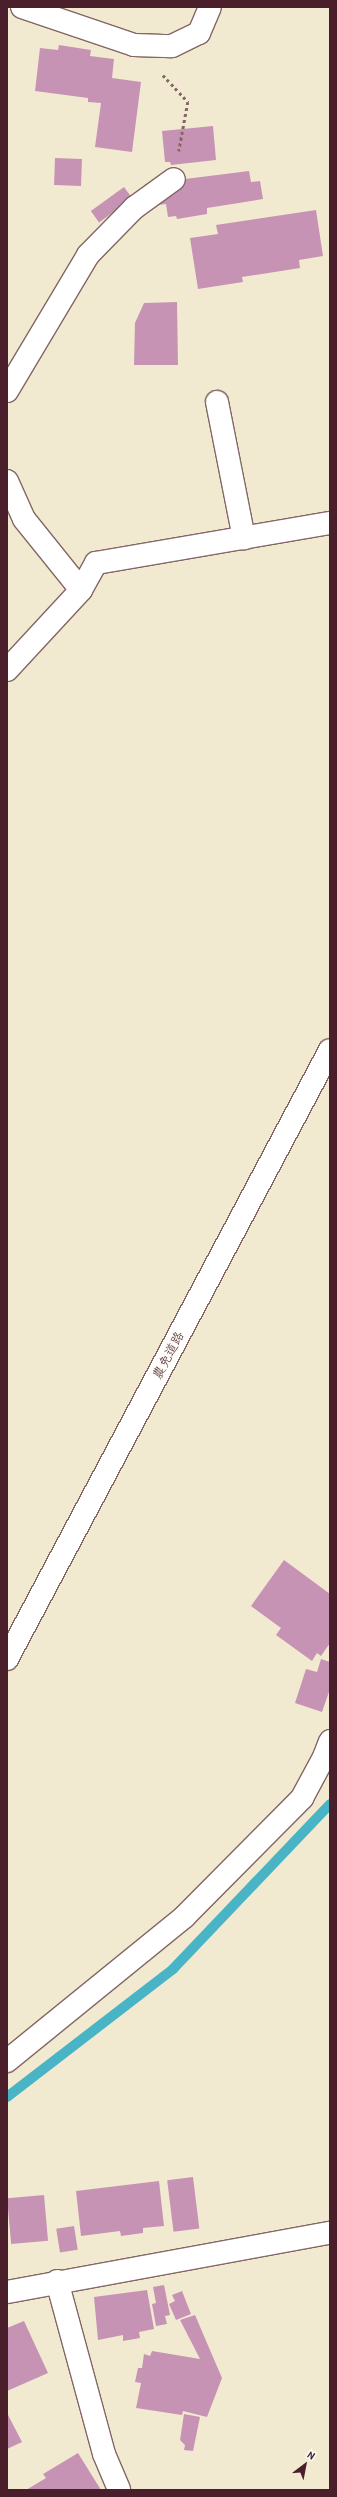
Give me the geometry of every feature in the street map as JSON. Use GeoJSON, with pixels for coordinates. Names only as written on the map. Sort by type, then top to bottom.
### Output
{"type":"FeatureCollection","features":[{"type":"Feature","properties":{"kind":"street"},"geometry":{"type":"LineString","coordinates":[[22,7],[134,45],[172,46],[199,33],[210,7]]}},
{"type":"Feature","properties":{"kind":"street"},"geometry":{"type":"LineString","coordinates":[[7,392],[88,255],[134,208],[174,179]]}},
{"type":"Feature","properties":{"kind":"street"},"geometry":{"type":"LineString","coordinates":[[216,402],[244,538]]}},
{"type":"Feature","properties":{"kind":"street"},"geometry":{"type":"LineString","coordinates":[[7,481],[24,519],[81,590]]}},
{"type":"Feature","properties":{"kind":"street"},"geometry":{"type":"LineString","coordinates":[[7,670],[81,590],[96,563],[330,523]]}},
{"type":"Feature","properties":{"kind":"street","name":"農免道路"},"geometry":{"type":"LineString","coordinates":[[7,1659],[330,1050]]}},
{"type":"Feature","properties":{"kind":"street"},"geometry":{"type":"LineString","coordinates":[[7,2061],[184,1917],[302,1798],[324,1757],[330,1741]]}},
{"type":"Feature","properties":{"kind":"street"},"geometry":{"type":"LineString","coordinates":[[7,2292],[57,2281],[330,2233]]}},
{"type":"Feature","properties":{"kind":"street"},"geometry":{"type":"LineString","coordinates":[[57,2281],[104,2454],[119,2490]]}},
{"type":"Feature","properties":{"kind":"path"},"geometry":{"type":"LineString","coordinates":[[134,45],[188,102],[174,179]]}},
{"type":"Feature","properties":{"kind":"building"},"geometry":{"type":"Polygon","coordinates":[[[59,45],[91,50],[90,56],[114,59],[112,78],[141,82],[132,152],[95,147],[101,103],[88,102],[88,98],[35,91],[40,48],[58,50],[59,45]]]}},
{"type":"Feature","properties":{"kind":"building"},"geometry":{"type":"Polygon","coordinates":[[[213,126],[216,160],[171,165],[170,162],[165,162],[162,131],[213,126]]]}},
{"type":"Feature","properties":{"kind":"building"},"geometry":{"type":"Polygon","coordinates":[[[55,158],[82,159],[81,186],[54,185],[55,158]]]}},
{"type":"Feature","properties":{"kind":"building"},"geometry":{"type":"Polygon","coordinates":[[[249,171],[251,182],[260,181],[263,199],[207,208],[207,214],[177,219],[176,216],[168,217],[166,204],[148,206],[145,184],[249,171]]]}},
{"type":"Feature","properties":{"kind":"building"},"geometry":{"type":"Polygon","coordinates":[[[124,187],[132,198],[99,222],[91,211],[124,187]]]}},
{"type":"Feature","properties":{"kind":"building"},"geometry":{"type":"Polygon","coordinates":[[[316,210],[323,256],[299,260],[300,268],[242,277],[243,282],[198,289],[190,238],[218,234],[216,225],[316,210]]]}},
{"type":"Feature","properties":{"kind":"building"},"geometry":{"type":"Polygon","coordinates":[[[177,302],[178,365],[134,365],[135,323],[144,303],[177,302]]]}},
{"type":"Feature","properties":{"kind":"building"},"geometry":{"type":"Polygon","coordinates":[[[284,1560],[330,1594],[330,1643],[321,1656],[317,1653],[312,1661],[276,1635],[281,1628],[251,1606],[284,1560]]]}},
{"type":"Feature","properties":{"kind":"building"},"geometry":{"type":"Polygon","coordinates":[[[321,1659],[330,1662],[330,1689],[322,1712],[295,1703],[306,1669],[317,1672],[321,1659]]]}},
{"type":"Feature","properties":{"kind":"building"},"geometry":{"type":"Polygon","coordinates":[[[193,2177],[199,2229],[174,2232],[167,2180],[193,2177]]]}},
{"type":"Feature","properties":{"kind":"building"},"geometry":{"type":"Polygon","coordinates":[[[159,2181],[164,2226],[143,2228],[143,2233],[121,2236],[120,2231],[81,2236],[76,2191],[159,2181]]]}},
{"type":"Feature","properties":{"kind":"building"},"geometry":{"type":"Polygon","coordinates":[[[44,2195],[48,2241],[11,2244],[7,2198],[44,2195]]]}},
{"type":"Feature","properties":{"kind":"building"},"geometry":{"type":"Polygon","coordinates":[[[74,2226],[78,2250],[60,2253],[56,2229],[74,2226]]]}},
{"type":"Feature","properties":{"kind":"building"},"geometry":{"type":"Polygon","coordinates":[[[164,2285],[170,2315],[165,2316],[167,2324],[156,2326],[152,2304],[156,2303],[153,2287],[164,2285]]]}},
{"type":"Feature","properties":{"kind":"building"},"geometry":{"type":"Polygon","coordinates":[[[147,2290],[154,2329],[139,2332],[140,2338],[123,2341],[123,2335],[98,2340],[94,2297],[147,2290]]]}},
{"type":"Feature","properties":{"kind":"building"},"geometry":{"type":"Polygon","coordinates":[[[182,2291],[191,2314],[176,2320],[169,2304],[175,2301],[172,2295],[182,2291]]]}},
{"type":"Feature","properties":{"kind":"building"},"geometry":{"type":"Polygon","coordinates":[[[195,2315],[222,2378],[207,2417],[183,2411],[182,2415],[136,2408],[141,2383],[135,2382],[138,2368],[142,2368],[144,2354],[150,2356],[152,2351],[200,2359],[180,2320],[195,2315]]]}},
{"type":"Feature","properties":{"kind":"building"},"geometry":{"type":"Polygon","coordinates":[[[24,2321],[48,2373],[7,2391],[7,2328],[24,2321]]]}},
{"type":"Feature","properties":{"kind":"building"},"geometry":{"type":"Polygon","coordinates":[[[7,2413],[22,2442],[7,2449],[7,2413]]]}},
{"type":"Feature","properties":{"kind":"building"},"geometry":{"type":"Polygon","coordinates":[[[184,2414],[200,2417],[193,2451],[184,2450],[185,2445],[180,2440],[184,2414]]]}},
{"type":"Feature","properties":{"kind":"building"},"geometry":{"type":"Polygon","coordinates":[[[78,2453],[101,2490],[26,2490],[46,2478],[43,2474],[78,2453]]]}},
{"type":"Feature","properties":{"kind":"waterway"},"geometry":{"type":"LineString","coordinates":[[7,2097],[173,1969],[330,1804]]}}]}
